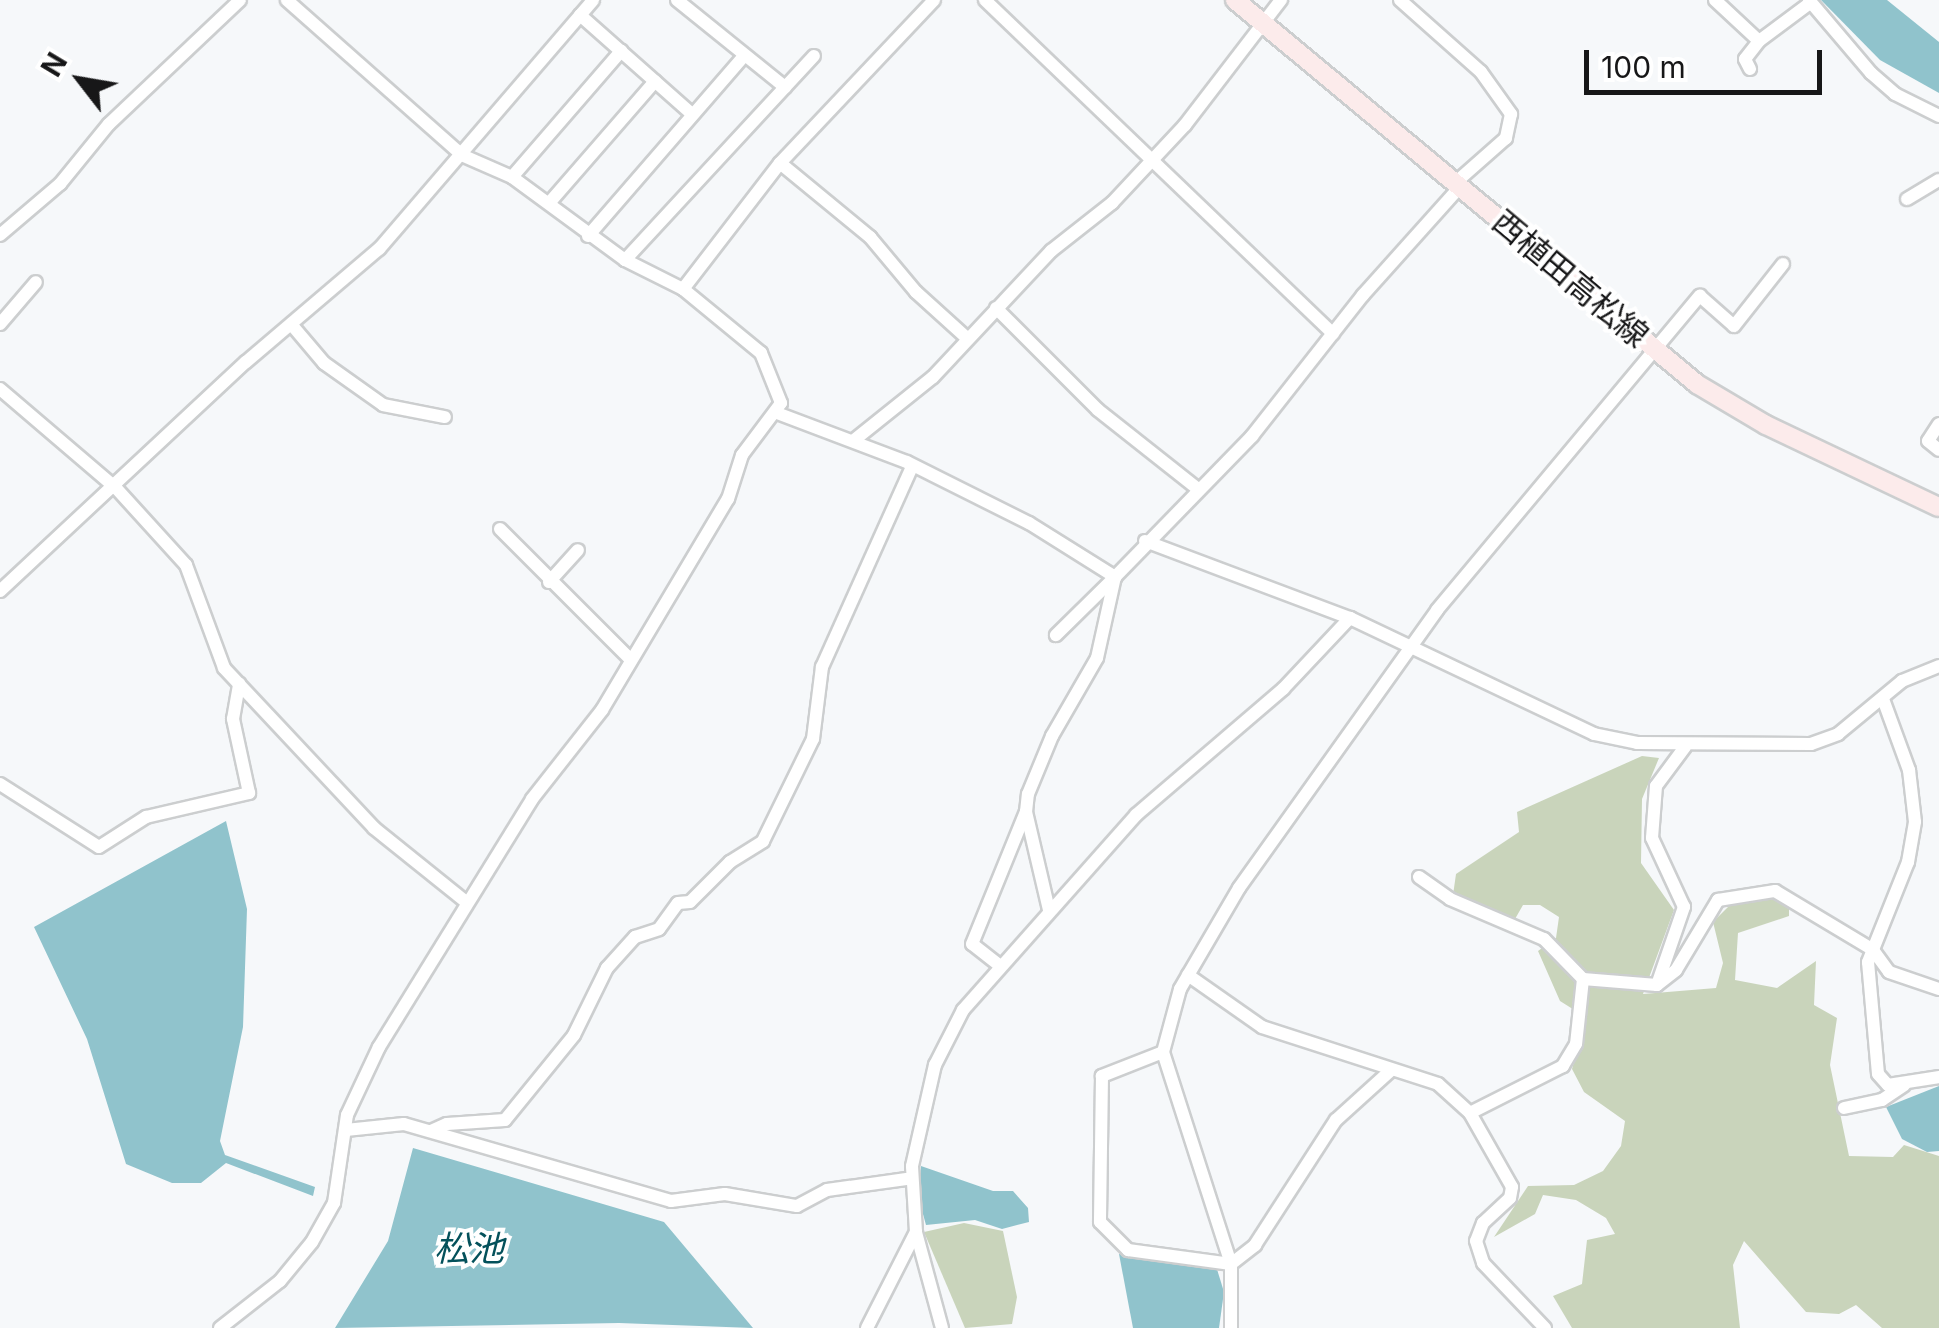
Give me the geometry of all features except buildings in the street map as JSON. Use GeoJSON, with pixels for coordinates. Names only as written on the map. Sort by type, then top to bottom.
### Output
{"type":"FeatureCollection","features":[{"type":"Feature","properties":{"kind":"main road","name":"西植田高松線"},"geometry":{"type":"LineString","coordinates":[[1235,0],[1659,352],[1766,425],[1939,507]]}},
{"type":"Feature","properties":{"kind":"street"},"geometry":{"type":"LineString","coordinates":[[0,235],[60,184],[109,124],[240,0]]}},
{"type":"Feature","properties":{"kind":"street"},"geometry":{"type":"LineString","coordinates":[[220,1328],[280,1281],[312,1242],[334,1203],[346,1130],[379,1047],[466,902],[632,660],[728,500],[742,455],[777,414],[773,373],[761,353],[683,288],[625,260],[588,236],[550,202],[512,176],[462,155],[287,0]]}},
{"type":"Feature","properties":{"kind":"street"},"geometry":{"type":"LineString","coordinates":[[0,592],[291,324],[379,249],[594,0]]}},
{"type":"Feature","properties":{"kind":"street"},"geometry":{"type":"LineString","coordinates":[[677,0],[785,87]]}},
{"type":"Feature","properties":{"kind":"street"},"geometry":{"type":"LineString","coordinates":[[683,288],[780,163],[934,0]]}},
{"type":"Feature","properties":{"kind":"street"},"geometry":{"type":"LineString","coordinates":[[985,0],[1154,155],[1210,209],[1210,219],[1334,334]]}},
{"type":"Feature","properties":{"kind":"street"},"geometry":{"type":"LineString","coordinates":[[853,441],[933,377],[996,308],[1112,203],[1281,0]]}},
{"type":"Feature","properties":{"kind":"street"},"geometry":{"type":"LineString","coordinates":[[1056,635],[1128,569],[1145,541],[1252,436],[1458,185],[1506,138],[1510,114],[1481,72],[1400,0]]}},
{"type":"Feature","properties":{"kind":"street"},"geometry":{"type":"LineString","coordinates":[[1716,0],[1759,40]]}},
{"type":"Feature","properties":{"kind":"street"},"geometry":{"type":"LineString","coordinates":[[1750,69],[1745,59],[1759,40],[1809,1],[1883,84],[1939,116]]}},
{"type":"Feature","properties":{"kind":"street"},"geometry":{"type":"LineString","coordinates":[[580,15],[692,114]]}},
{"type":"Feature","properties":{"kind":"street"},"geometry":{"type":"LineString","coordinates":[[512,176],[621,51]]}},
{"type":"Feature","properties":{"kind":"street"},"geometry":{"type":"LineString","coordinates":[[588,236],[744,56]]}},
{"type":"Feature","properties":{"kind":"street"},"geometry":{"type":"LineString","coordinates":[[625,260],[814,56]]}},
{"type":"Feature","properties":{"kind":"street"},"geometry":{"type":"LineString","coordinates":[[550,202],[655,81]]}},
{"type":"Feature","properties":{"kind":"street"},"geometry":{"type":"LineString","coordinates":[[780,163],[870,237],[916,292],[968,338]]}},
{"type":"Feature","properties":{"kind":"street"},"geometry":{"type":"LineString","coordinates":[[1907,199],[1939,180]]}},
{"type":"Feature","properties":{"kind":"street"},"geometry":{"type":"LineString","coordinates":[[1231,1328],[1230,1264],[1163,1052],[1188,975],[1240,888],[1408,649],[1659,352],[1700,296],[1734,326],[1783,264]]}},
{"type":"Feature","properties":{"kind":"street"},"geometry":{"type":"LineString","coordinates":[[0,324],[36,282]]}},
{"type":"Feature","properties":{"kind":"street"},"geometry":{"type":"LineString","coordinates":[[996,308],[1098,410],[1198,489]]}},
{"type":"Feature","properties":{"kind":"street"},"geometry":{"type":"LineString","coordinates":[[291,324],[324,364],[383,405],[445,418]]}},
{"type":"Feature","properties":{"kind":"street"},"geometry":{"type":"LineString","coordinates":[[0,389],[116,488],[186,566],[224,668],[238,684],[374,828],[466,902]]}},
{"type":"Feature","properties":{"kind":"street"},"geometry":{"type":"LineString","coordinates":[[777,414],[853,441],[1029,524],[1115,577]]}},
{"type":"Feature","properties":{"kind":"street"},"geometry":{"type":"LineString","coordinates":[[1939,424],[1928,441],[1939,450]]}},
{"type":"Feature","properties":{"kind":"street"},"geometry":{"type":"LineString","coordinates":[[431,1131],[505,1120],[574,1035],[606,968],[635,937],[659,928],[678,903],[690,902],[763,841],[813,738],[822,667],[911,469]]}},
{"type":"Feature","properties":{"kind":"street"},"geometry":{"type":"LineString","coordinates":[[500,528],[549,582],[632,660]]}},
{"type":"Feature","properties":{"kind":"street"},"geometry":{"type":"LineString","coordinates":[[1145,541],[1350,618],[1408,649],[1594,734],[1686,746],[1811,744],[1838,734],[1902,681],[1939,666]]}},
{"type":"Feature","properties":{"kind":"street"},"geometry":{"type":"LineString","coordinates":[[549,582],[578,550]]}},
{"type":"Feature","properties":{"kind":"street"},"geometry":{"type":"LineString","coordinates":[[999,965],[972,944],[1026,812],[1041,758],[1097,658],[1115,577]]}},
{"type":"Feature","properties":{"kind":"street"},"geometry":{"type":"LineString","coordinates":[[942,1328],[916,1232],[912,1166],[936,1066],[962,1010],[1136,815],[1284,688],[1350,618]]}},
{"type":"Feature","properties":{"kind":"street"},"geometry":{"type":"LineString","coordinates":[[0,784],[100,847],[146,818],[249,793],[233,718],[238,684]]}},
{"type":"Feature","properties":{"kind":"street"},"geometry":{"type":"LineString","coordinates":[[1883,699],[1908,770],[1915,822],[1908,862],[1868,962],[1878,1074],[1888,1084],[1939,1077]]}},
{"type":"Feature","properties":{"kind":"street"},"geometry":{"type":"LineString","coordinates":[[1657,985],[1684,907],[1652,838],[1656,786],[1686,746]]}},
{"type":"Feature","properties":{"kind":"street"},"geometry":{"type":"LineString","coordinates":[[1026,812],[1049,910]]}},
{"type":"Feature","properties":{"kind":"street"},"geometry":{"type":"LineString","coordinates":[[1420,876],[1450,899],[1544,939],[1583,979],[1657,985],[1676,970],[1718,900],[1740,892],[1792,898],[1873,950],[1890,972],[1939,989]]}},
{"type":"Feature","properties":{"kind":"street"},"geometry":{"type":"LineString","coordinates":[[1188,975],[1262,1027],[1438,1084],[1470,1112],[1512,1187],[1510,1198],[1483,1223],[1476,1241],[1518,1306],[1546,1328]]}},
{"type":"Feature","properties":{"kind":"street"},"geometry":{"type":"LineString","coordinates":[[1470,1112],[1563,1066],[1576,1044],[1583,979]]}},
{"type":"Feature","properties":{"kind":"street"},"geometry":{"type":"LineString","coordinates":[[1163,1052],[1102,1076],[1100,1222],[1128,1250],[1230,1264],[1255,1245],[1336,1120],[1390,1071]]}},
{"type":"Feature","properties":{"kind":"street"},"geometry":{"type":"LineString","coordinates":[[1844,1108],[1882,1100],[1906,1084]]}},
{"type":"Feature","properties":{"kind":"street"},"geometry":{"type":"LineString","coordinates":[[346,1130],[404,1124],[672,1201],[725,1194],[797,1206],[827,1190],[906,1179]]}},
{"type":"Feature","properties":{"kind":"street"},"geometry":{"type":"LineString","coordinates":[[867,1328],[916,1232]]}},
{"type":"Feature","properties":{"kind":"green space"},"geometry":{"type":"Polygon","coordinates":[[[1642,756],[1659,758],[1642,799],[1641,863],[1674,910],[1643,994],[1716,988],[1723,963],[1713,922],[1729,906],[1759,895],[1789,902],[1789,916],[1738,933],[1735,980],[1777,988],[1816,961],[1814,1005],[1837,1018],[1830,1065],[1849,1156],[1893,1157],[1904,1145],[1939,1156],[1939,1328],[1882,1328],[1856,1305],[1839,1314],[1806,1312],[1744,1241],[1733,1265],[1740,1328],[1572,1328],[1553,1296],[1582,1284],[1587,1240],[1615,1234],[1606,1218],[1576,1200],[1543,1195],[1535,1214],[1494,1237],[1528,1186],[1574,1185],[1603,1171],[1621,1146],[1625,1121],[1584,1092],[1572,1069],[1587,1018],[1560,1001],[1538,951],[1556,938],[1559,917],[1540,905],[1523,905],[1515,919],[1453,895],[1456,874],[1519,832],[1517,812],[1642,756]]]}},
{"type":"Feature","properties":{"kind":"green space"},"geometry":{"type":"Polygon","coordinates":[[[964,1223],[1003,1231],[1017,1297],[1012,1324],[965,1328],[924,1232],[964,1223]]]}},
{"type":"Feature","properties":{"kind":"water"},"geometry":{"type":"Polygon","coordinates":[[[1821,0],[1887,0],[1939,42],[1939,93],[1880,60],[1821,0]]]}},
{"type":"Feature","properties":{"kind":"water"},"geometry":{"type":"Polygon","coordinates":[[[226,821],[247,909],[243,1027],[220,1141],[225,1155],[315,1187],[313,1196],[226,1163],[201,1183],[172,1183],[126,1164],[87,1039],[34,927],[226,821]]]}},
{"type":"Feature","properties":{"kind":"water"},"geometry":{"type":"Polygon","coordinates":[[[1939,1086],[1939,1151],[1927,1152],[1902,1139],[1886,1107],[1939,1086]]]}},
{"type":"Feature","properties":{"kind":"water","name":"松池"},"geometry":{"type":"Polygon","coordinates":[[[413,1148],[664,1222],[753,1328],[619,1323],[335,1328],[388,1241],[413,1148]]]}},
{"type":"Feature","properties":{"kind":"water"},"geometry":{"type":"Polygon","coordinates":[[[921,1166],[993,1191],[1013,1191],[1028,1208],[1029,1222],[1002,1229],[975,1220],[926,1225],[918,1196],[921,1166]]]}},
{"type":"Feature","properties":{"kind":"water"},"geometry":{"type":"Polygon","coordinates":[[[1119,1254],[1216,1266],[1224,1292],[1219,1328],[1133,1328],[1119,1254]]]}}]}
